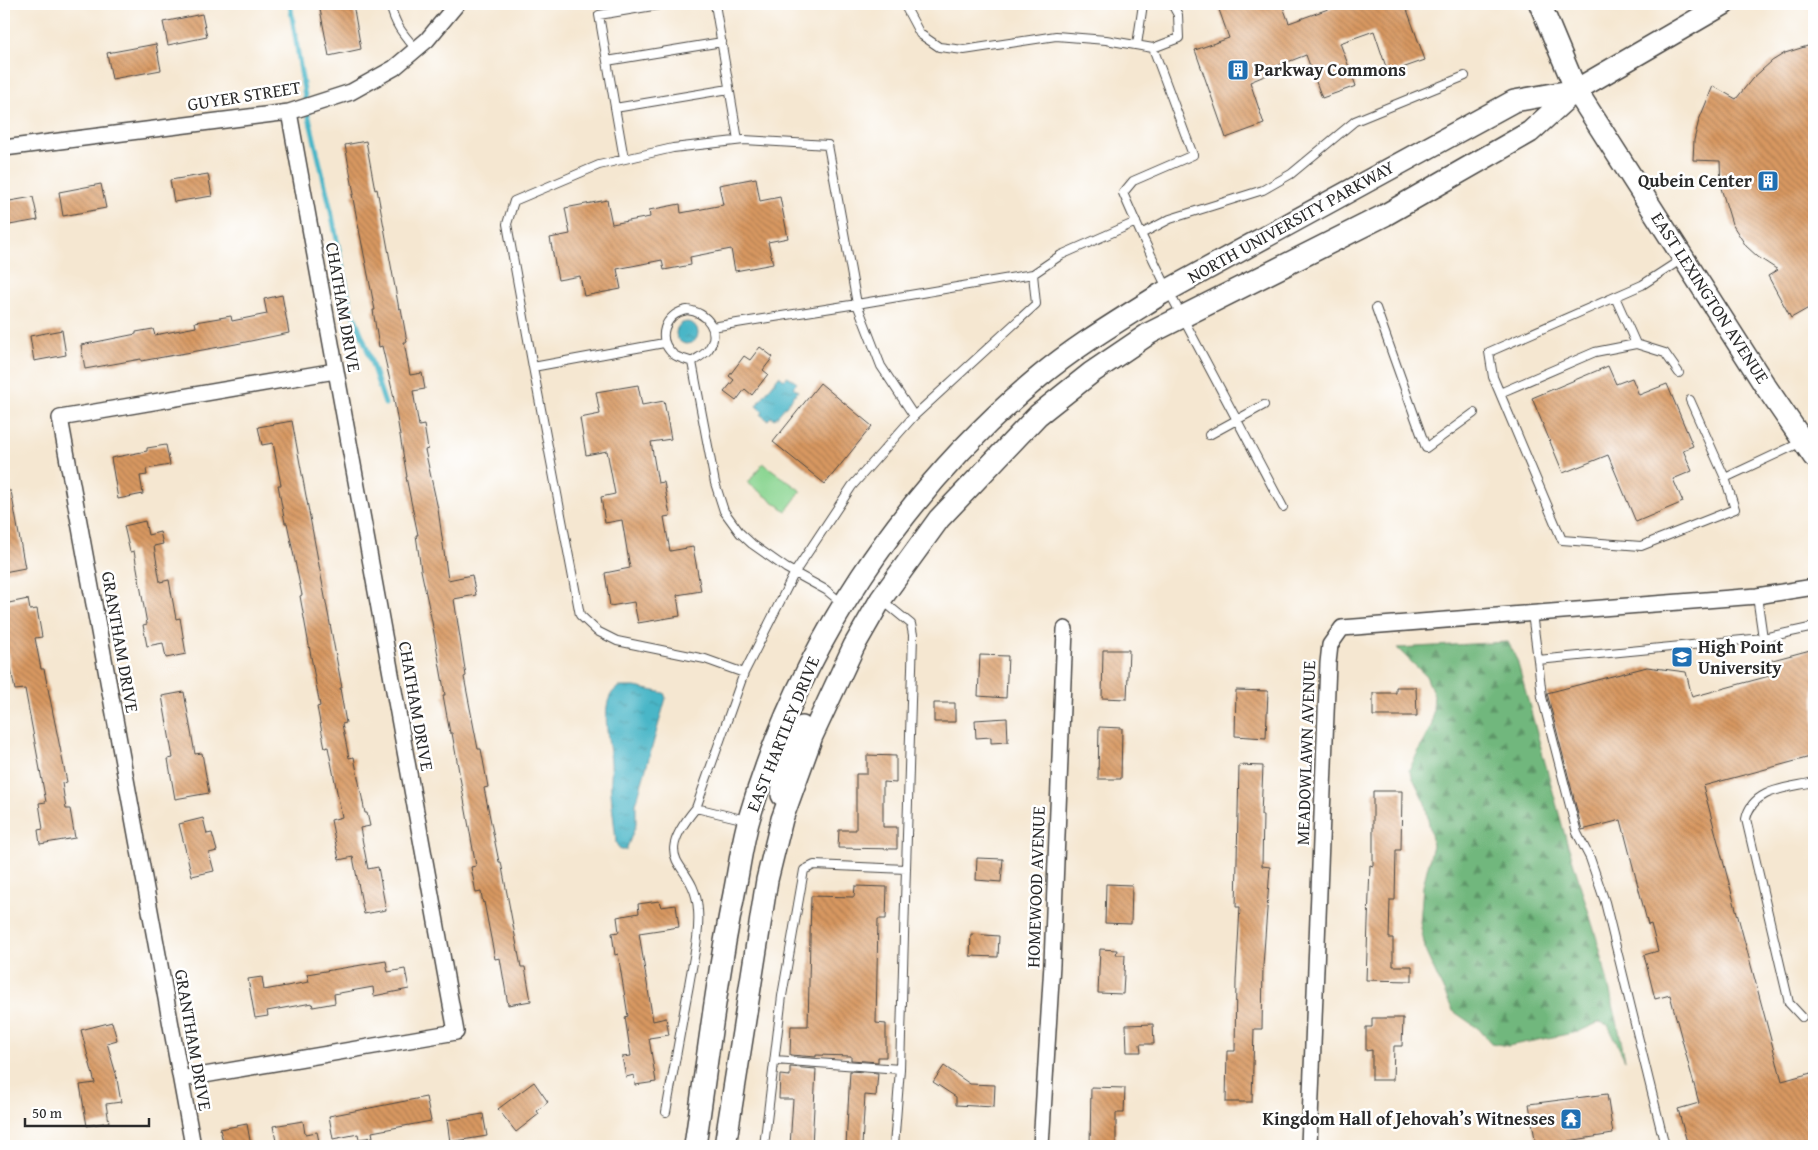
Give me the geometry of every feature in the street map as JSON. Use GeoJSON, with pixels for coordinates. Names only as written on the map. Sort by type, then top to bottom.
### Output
{"type":"FeatureCollection","features":[{"type":"Feature","properties":{"kind":"main road","name":"EAST LEXINGTON AVENUE"},"geometry":{"type":"LineString","coordinates":[[1540,4],[1576,90],[1764,384],[1809,449]]}},
{"type":"Feature","properties":{"kind":"main road","name":"NORTH UNIVERSITY PARKWAY"},"geometry":{"type":"LineString","coordinates":[[1038,416],[1091,372],[1150,334],[1385,214],[1530,132],[1576,90],[1724,4]]}},
{"type":"Feature","properties":{"kind":"main road","name":"NORTH UNIVERSITY PARKWAY"},"geometry":{"type":"LineString","coordinates":[[1023,391],[1041,375],[1106,329],[1168,290],[1514,101],[1576,90]]}},
{"type":"Feature","properties":{"kind":"main road","name":"EAST HARTLEY DRIVE"},"geometry":{"type":"LineString","coordinates":[[695,1146],[727,931],[749,820],[772,754],[807,669],[843,604],[865,570],[931,482],[987,423],[1023,391]]}},
{"type":"Feature","properties":{"kind":"main road","name":"EAST HARTLEY DRIVE"},"geometry":{"type":"LineString","coordinates":[[725,1146],[767,880],[782,819],[812,736],[854,646],[881,599],[940,518],[1038,416]]}},
{"type":"Feature","properties":{"kind":"main road"},"geometry":{"type":"LineString","coordinates":[[881,599],[875,593],[875,583],[913,532],[922,495]]}},
{"type":"Feature","properties":{"kind":"main road"},"geometry":{"type":"LineString","coordinates":[[778,835],[785,764],[839,644],[850,626],[850,617],[843,604]]}},
{"type":"Feature","properties":{"kind":"street","name":"GUYER STREET"},"geometry":{"type":"LineString","coordinates":[[4,148],[289,112],[351,92],[394,68],[427,40],[457,4]]}},
{"type":"Feature","properties":{"kind":"street","name":"CHATHAM DRIVE"},"geometry":{"type":"LineString","coordinates":[[181,1079],[456,1032],[289,112]]}},
{"type":"Feature","properties":{"kind":"street","name":"GRANTHAM DRIVE"},"geometry":{"type":"LineString","coordinates":[[193,1146],[60,418],[335,371]]}},
{"type":"Feature","properties":{"kind":"street","name":"MEADOWLAWN AVENUE"},"geometry":{"type":"LineString","coordinates":[[1309,1146],[1330,645],[1342,628],[1757,596],[1814,587]]}},
{"type":"Feature","properties":{"kind":"street","name":"HOMEWOOD AVENUE"},"geometry":{"type":"LineString","coordinates":[[1041,1146],[1052,964],[1065,629]]}},
{"type":"Feature","properties":{"kind":"lane"},"geometry":{"type":"LineString","coordinates":[[390,4],[393,18],[399,30],[416,49]]}},
{"type":"Feature","properties":{"kind":"lane"},"geometry":{"type":"LineString","coordinates":[[624,160],[599,15],[665,4]]}},
{"type":"Feature","properties":{"kind":"lane"},"geometry":{"type":"LineString","coordinates":[[715,4],[738,140]]}},
{"type":"Feature","properties":{"kind":"lane"},"geometry":{"type":"LineString","coordinates":[[904,4],[920,34],[939,47],[964,50],[1056,36],[1106,40],[1153,48],[1179,38],[1178,15],[1172,4]]}},
{"type":"Feature","properties":{"kind":"lane"},"geometry":{"type":"LineString","coordinates":[[1137,45],[1143,4]]}},
{"type":"Feature","properties":{"kind":"lane"},"geometry":{"type":"LineString","coordinates":[[607,61],[722,42]]}},
{"type":"Feature","properties":{"kind":"lane"},"geometry":{"type":"LineString","coordinates":[[1153,48],[1193,155],[1133,181],[1123,192],[1168,290],[1282,507]]}},
{"type":"Feature","properties":{"kind":"lane"},"geometry":{"type":"LineString","coordinates":[[1141,234],[1170,219],[1263,190],[1290,174],[1355,121],[1466,76]]}},
{"type":"Feature","properties":{"kind":"lane"},"geometry":{"type":"LineString","coordinates":[[615,108],[729,89]]}},
{"type":"Feature","properties":{"kind":"lane"},"geometry":{"type":"LineString","coordinates":[[744,673],[705,660],[618,641],[597,631],[580,615],[508,224],[514,201],[599,165],[673,148],[738,140],[828,145],[857,304],[881,366],[914,416]]}},
{"type":"Feature","properties":{"kind":"lane"},"geometry":{"type":"LineString","coordinates":[[712,327],[1032,274],[1061,255],[1136,222]]}},
{"type":"Feature","properties":{"kind":"lane"},"geometry":{"type":"LineString","coordinates":[[1684,258],[1642,285],[1489,352],[1493,377],[1562,540],[1641,546],[1735,509],[1725,478],[1690,400]]}},
{"type":"Feature","properties":{"kind":"lane"},"geometry":{"type":"LineString","coordinates":[[666,1112],[697,940],[698,909],[694,890],[677,863],[674,850],[676,837],[682,825],[696,808],[744,673],[794,572],[852,486],[914,416],[1036,304],[1032,274]]}},
{"type":"Feature","properties":{"kind":"lane"},"geometry":{"type":"LineString","coordinates":[[1615,297],[1636,344]]}},
{"type":"Feature","properties":{"kind":"lane"},"geometry":{"type":"LineString","coordinates":[[1376,308],[1426,448],[1474,414]]}},
{"type":"Feature","properties":{"kind":"lane"},"geometry":{"type":"LineString","coordinates":[[681,311],[696,311],[704,315],[712,327],[713,336],[707,352],[692,362],[675,356],[664,343],[663,334],[668,320],[673,314],[681,311]]}},
{"type":"Feature","properties":{"kind":"lane"},"geometry":{"type":"LineString","coordinates":[[533,367],[664,343]]}},
{"type":"Feature","properties":{"kind":"lane"},"geometry":{"type":"LineString","coordinates":[[1500,394],[1595,352],[1636,344],[1665,353],[1679,373]]}},
{"type":"Feature","properties":{"kind":"lane"},"geometry":{"type":"LineString","coordinates":[[692,362],[715,483],[724,511],[740,533],[752,544],[794,572],[826,590],[843,604]]}},
{"type":"Feature","properties":{"kind":"lane"},"geometry":{"type":"LineString","coordinates":[[1209,435],[1264,405]]}},
{"type":"Feature","properties":{"kind":"lane"},"geometry":{"type":"LineString","coordinates":[[1725,478],[1809,449]]}},
{"type":"Feature","properties":{"kind":"lane"},"geometry":{"type":"LineString","coordinates":[[1757,596],[1763,638]]}},
{"type":"Feature","properties":{"kind":"lane"},"geometry":{"type":"LineString","coordinates":[[881,599],[911,624],[913,635],[900,1069],[894,1146]]}},
{"type":"Feature","properties":{"kind":"lane"},"geometry":{"type":"LineString","coordinates":[[1532,613],[1542,697],[1577,833],[1590,858],[1605,902],[1665,1146]]}},
{"type":"Feature","properties":{"kind":"lane"},"geometry":{"type":"LineString","coordinates":[[1538,660],[1763,638],[1814,627]]}},
{"type":"Feature","properties":{"kind":"lane"},"geometry":{"type":"LineString","coordinates":[[1802,1018],[1789,1003],[1746,819],[1752,803],[1765,793],[1814,782]]}},
{"type":"Feature","properties":{"kind":"lane"},"geometry":{"type":"LineString","coordinates":[[696,808],[749,820]]}},
{"type":"Feature","properties":{"kind":"lane"},"geometry":{"type":"LineString","coordinates":[[764,1146],[782,996],[804,870],[814,865],[906,869]]}},
{"type":"Feature","properties":{"kind":"lane"},"geometry":{"type":"LineString","coordinates":[[774,1060],[900,1069]]}},
{"type":"Feature","properties":{"kind":"green space"},"geometry":{"type":"Polygon","coordinates":[[[763,463],[801,491],[786,511],[748,483],[763,463]]]}},
{"type":"Feature","properties":{"kind":"green space"},"geometry":{"type":"Polygon","coordinates":[[[1508,642],[1517,660],[1564,832],[1599,946],[1625,1060],[1608,1025],[1600,1022],[1578,1032],[1508,1046],[1491,1043],[1479,1029],[1453,1011],[1426,953],[1420,923],[1423,886],[1433,845],[1425,803],[1409,770],[1432,724],[1434,695],[1426,676],[1397,648],[1508,642]]]}},
{"type":"Feature","properties":{"kind":"water"},"geometry":{"type":"Polygon","coordinates":[[[687,322],[697,329],[698,333],[691,343],[687,344],[677,337],[676,333],[683,323],[687,322]]]}},
{"type":"Feature","properties":{"kind":"water"},"geometry":{"type":"Polygon","coordinates":[[[779,376],[784,380],[787,376],[797,383],[793,387],[798,391],[775,419],[771,417],[768,420],[761,415],[763,412],[756,406],[779,376]]]}},
{"type":"Feature","properties":{"kind":"water"},"geometry":{"type":"Polygon","coordinates":[[[619,687],[635,687],[664,693],[666,698],[636,804],[636,825],[626,850],[620,850],[616,843],[611,789],[611,763],[606,722],[608,701],[612,693],[619,687]]]}},
{"type":"Feature","properties":{"kind":"building"},"geometry":{"type":"Polygon","coordinates":[[[319,4],[353,4],[361,49],[329,56],[319,4]]]}},
{"type":"Feature","properties":{"kind":"building","name":"Parkway Commons"},"geometry":{"type":"Polygon","coordinates":[[[1217,4],[1282,4],[1289,23],[1342,4],[1405,4],[1425,60],[1388,73],[1374,31],[1340,43],[1356,86],[1322,98],[1306,55],[1272,68],[1274,72],[1250,82],[1264,124],[1226,138],[1195,50],[1229,38],[1217,4]]]}},
{"type":"Feature","properties":{"kind":"building"},"geometry":{"type":"Polygon","coordinates":[[[202,14],[207,37],[168,45],[163,22],[202,14]]]}},
{"type":"Feature","properties":{"kind":"building"},"geometry":{"type":"Polygon","coordinates":[[[156,44],[161,70],[112,79],[107,53],[156,44]]]}},
{"type":"Feature","properties":{"kind":"building","name":"Qubein Center"},"geometry":{"type":"Polygon","coordinates":[[[1814,44],[1814,305],[1791,318],[1768,276],[1778,270],[1758,257],[1746,246],[1732,224],[1721,188],[1720,161],[1693,160],[1694,140],[1699,120],[1713,86],[1736,99],[1752,79],[1772,61],[1785,53],[1814,44]]]}},
{"type":"Feature","properties":{"kind":"building"},"geometry":{"type":"Polygon","coordinates":[[[366,141],[375,190],[377,189],[399,309],[401,308],[407,342],[404,342],[410,375],[422,373],[425,389],[413,391],[419,426],[424,425],[428,449],[425,450],[438,509],[448,580],[472,575],[476,595],[454,599],[466,676],[464,677],[478,749],[481,749],[488,787],[484,788],[499,862],[501,862],[521,967],[525,967],[531,1001],[508,1005],[500,958],[495,959],[484,902],[481,892],[476,893],[471,867],[476,866],[421,570],[416,535],[418,535],[406,477],[393,394],[382,346],[379,347],[373,310],[375,310],[352,194],[354,194],[345,145],[366,141]]]}},
{"type":"Feature","properties":{"kind":"building"},"geometry":{"type":"Polygon","coordinates":[[[208,174],[212,196],[174,202],[170,180],[208,174]]]}},
{"type":"Feature","properties":{"kind":"building"},"geometry":{"type":"Polygon","coordinates":[[[756,178],[760,201],[780,197],[788,238],[768,242],[773,264],[735,271],[731,249],[690,257],[691,265],[664,270],[662,260],[617,269],[621,289],[584,296],[580,276],[558,280],[550,238],[570,234],[565,208],[607,200],[612,224],[650,217],[649,210],[680,204],[681,213],[723,205],[719,185],[756,178]]]}},
{"type":"Feature","properties":{"kind":"building"},"geometry":{"type":"Polygon","coordinates":[[[101,184],[106,208],[63,216],[59,192],[101,184]]]}},
{"type":"Feature","properties":{"kind":"building"},"geometry":{"type":"Polygon","coordinates":[[[33,197],[38,220],[4,226],[4,202],[33,197]]]}},
{"type":"Feature","properties":{"kind":"building"},"geometry":{"type":"Polygon","coordinates":[[[282,295],[289,333],[141,361],[141,359],[85,369],[81,345],[153,329],[155,335],[196,327],[195,322],[231,316],[232,321],[267,314],[264,299],[282,295]]]}},
{"type":"Feature","properties":{"kind":"building"},"geometry":{"type":"Polygon","coordinates":[[[62,330],[66,355],[34,361],[30,336],[62,330]]]}},
{"type":"Feature","properties":{"kind":"building"},"geometry":{"type":"Polygon","coordinates":[[[760,347],[773,357],[763,370],[768,374],[752,395],[745,389],[736,401],[724,392],[734,380],[729,376],[744,356],[750,360],[760,347]]]}},
{"type":"Feature","properties":{"kind":"building"},"geometry":{"type":"Polygon","coordinates":[[[1608,366],[1616,384],[1632,378],[1639,395],[1667,384],[1693,446],[1683,450],[1692,471],[1673,479],[1683,502],[1636,522],[1608,455],[1563,473],[1532,398],[1608,366]]]}},
{"type":"Feature","properties":{"kind":"building"},"geometry":{"type":"Polygon","coordinates":[[[820,383],[872,426],[825,484],[773,442],[820,383]]]}},
{"type":"Feature","properties":{"kind":"building"},"geometry":{"type":"Polygon","coordinates":[[[638,385],[642,405],[664,401],[671,439],[651,442],[658,483],[664,482],[670,516],[664,517],[670,551],[693,547],[701,591],[677,595],[680,616],[638,623],[634,602],[610,606],[605,573],[630,568],[622,520],[605,523],[601,497],[615,494],[607,451],[586,455],[580,418],[600,414],[596,392],[638,385]]]}},
{"type":"Feature","properties":{"kind":"building"},"geometry":{"type":"Polygon","coordinates":[[[292,421],[342,688],[340,688],[346,723],[342,724],[349,758],[354,757],[365,813],[367,813],[370,826],[360,828],[368,869],[378,867],[386,910],[364,914],[353,857],[339,860],[331,820],[342,817],[328,747],[325,748],[317,707],[320,706],[300,596],[302,595],[287,523],[285,523],[278,485],[281,485],[273,443],[262,445],[258,427],[292,421]]]}},
{"type":"Feature","properties":{"kind":"building"},"geometry":{"type":"Polygon","coordinates":[[[166,445],[170,465],[146,469],[147,475],[140,476],[143,494],[118,499],[111,458],[166,445]]]}},
{"type":"Feature","properties":{"kind":"building"},"geometry":{"type":"Polygon","coordinates":[[[4,491],[11,491],[25,568],[4,572],[4,491]]]}},
{"type":"Feature","properties":{"kind":"building"},"geometry":{"type":"Polygon","coordinates":[[[145,521],[148,535],[160,532],[163,544],[154,546],[160,582],[169,580],[176,619],[180,618],[186,654],[166,658],[163,643],[147,646],[143,625],[147,624],[134,551],[130,552],[124,526],[145,521]]]}},
{"type":"Feature","properties":{"kind":"building"},"geometry":{"type":"Polygon","coordinates":[[[28,599],[30,610],[37,609],[42,637],[35,638],[41,669],[44,669],[67,782],[62,783],[66,809],[70,809],[75,838],[40,844],[38,830],[43,829],[39,803],[46,802],[25,689],[15,690],[4,634],[4,604],[28,599]]]}},
{"type":"Feature","properties":{"kind":"building"},"geometry":{"type":"Polygon","coordinates":[[[1814,649],[1814,756],[1703,786],[1782,1081],[1811,1073],[1814,1084],[1814,1146],[1688,1146],[1678,1109],[1699,1103],[1670,995],[1655,999],[1644,955],[1658,951],[1651,924],[1648,925],[1621,820],[1582,830],[1547,693],[1647,667],[1686,672],[1692,697],[1773,675],[1769,661],[1814,649]]]}},
{"type":"Feature","properties":{"kind":"building"},"geometry":{"type":"Polygon","coordinates":[[[1103,650],[1129,650],[1127,699],[1102,698],[1103,650]]]}},
{"type":"Feature","properties":{"kind":"building"},"geometry":{"type":"Polygon","coordinates":[[[980,655],[1008,656],[1006,698],[978,696],[980,655]]]}},
{"type":"Feature","properties":{"kind":"building"},"geometry":{"type":"Polygon","coordinates":[[[1396,687],[1416,687],[1417,716],[1373,716],[1373,693],[1396,693],[1396,687]]]}},
{"type":"Feature","properties":{"kind":"building"},"geometry":{"type":"Polygon","coordinates":[[[1236,690],[1268,691],[1266,738],[1235,736],[1236,690]]]}},
{"type":"Feature","properties":{"kind":"building"},"geometry":{"type":"Polygon","coordinates":[[[184,692],[195,754],[202,753],[209,793],[175,799],[168,759],[173,758],[162,696],[184,692]]]}},
{"type":"Feature","properties":{"kind":"building"},"geometry":{"type":"Polygon","coordinates":[[[934,703],[955,703],[955,722],[934,722],[934,703]]]}},
{"type":"Feature","properties":{"kind":"building"},"geometry":{"type":"Polygon","coordinates":[[[1007,718],[1008,742],[991,743],[991,737],[976,738],[975,720],[1007,718]]]}},
{"type":"Feature","properties":{"kind":"building"},"geometry":{"type":"Polygon","coordinates":[[[1099,727],[1122,728],[1121,779],[1098,779],[1099,727]]]}},
{"type":"Feature","properties":{"kind":"building"},"geometry":{"type":"Polygon","coordinates":[[[867,755],[896,756],[896,783],[883,782],[883,827],[897,827],[897,849],[838,848],[839,830],[856,830],[856,774],[867,774],[867,755]]]}},
{"type":"Feature","properties":{"kind":"building"},"geometry":{"type":"Polygon","coordinates":[[[1239,765],[1263,766],[1261,815],[1263,815],[1262,866],[1270,867],[1263,966],[1262,1029],[1254,1029],[1252,1102],[1226,1102],[1227,1051],[1235,1051],[1240,907],[1236,907],[1239,765]]]}},
{"type":"Feature","properties":{"kind":"building"},"geometry":{"type":"Polygon","coordinates":[[[1373,791],[1402,791],[1401,850],[1396,850],[1395,900],[1390,900],[1389,938],[1393,938],[1393,966],[1412,966],[1412,981],[1366,980],[1370,865],[1373,866],[1373,791]]]}},
{"type":"Feature","properties":{"kind":"building"},"geometry":{"type":"Polygon","coordinates":[[[203,818],[207,834],[212,833],[217,851],[209,853],[214,871],[192,876],[179,824],[203,818]]]}},
{"type":"Feature","properties":{"kind":"building"},"geometry":{"type":"Polygon","coordinates":[[[977,858],[1003,859],[1001,882],[976,880],[977,858]]]}},
{"type":"Feature","properties":{"kind":"building"},"geometry":{"type":"Polygon","coordinates":[[[1106,884],[1132,885],[1131,924],[1105,923],[1106,884]]]}},
{"type":"Feature","properties":{"kind":"building"},"geometry":{"type":"Polygon","coordinates":[[[855,886],[887,887],[886,919],[878,919],[876,1023],[886,1024],[886,1057],[878,1057],[878,1062],[851,1060],[851,1056],[816,1055],[816,1057],[790,1055],[791,1026],[808,1026],[811,896],[854,897],[855,886]]]}},
{"type":"Feature","properties":{"kind":"building"},"geometry":{"type":"Polygon","coordinates":[[[659,901],[661,907],[676,905],[679,927],[639,933],[653,1021],[666,1018],[669,1035],[649,1038],[656,1082],[635,1085],[634,1075],[626,1077],[622,1057],[631,1056],[625,1017],[628,1016],[618,954],[615,955],[612,933],[619,932],[617,917],[639,913],[638,904],[659,901]]]}},
{"type":"Feature","properties":{"kind":"building"},"geometry":{"type":"Polygon","coordinates":[[[971,934],[999,936],[998,957],[970,956],[971,934]]]}},
{"type":"Feature","properties":{"kind":"building"},"geometry":{"type":"Polygon","coordinates":[[[1100,949],[1117,950],[1116,955],[1125,955],[1123,994],[1098,993],[1100,949]]]}},
{"type":"Feature","properties":{"kind":"building"},"geometry":{"type":"Polygon","coordinates":[[[386,961],[388,972],[405,969],[409,989],[374,996],[373,987],[334,994],[335,1003],[313,1007],[312,1003],[267,1011],[268,1016],[255,1018],[248,979],[262,977],[264,990],[309,982],[307,974],[386,961]]]}},
{"type":"Feature","properties":{"kind":"building"},"geometry":{"type":"Polygon","coordinates":[[[1372,1018],[1403,1018],[1402,1046],[1394,1046],[1393,1080],[1372,1080],[1372,1050],[1366,1051],[1366,1027],[1372,1027],[1372,1018]]]}},
{"type":"Feature","properties":{"kind":"building"},"geometry":{"type":"Polygon","coordinates":[[[112,1022],[117,1040],[107,1043],[116,1074],[121,1102],[106,1104],[109,1122],[87,1126],[80,1085],[95,1083],[81,1030],[112,1022]]]}},
{"type":"Feature","properties":{"kind":"building"},"geometry":{"type":"Polygon","coordinates":[[[1153,1024],[1154,1044],[1140,1044],[1141,1052],[1127,1052],[1126,1025],[1153,1024]]]}},
{"type":"Feature","properties":{"kind":"building"},"geometry":{"type":"Polygon","coordinates":[[[944,1066],[970,1084],[995,1085],[994,1107],[956,1105],[956,1097],[933,1082],[944,1066]]]}},
{"type":"Feature","properties":{"kind":"building"},"geometry":{"type":"Polygon","coordinates":[[[790,1067],[816,1069],[812,1146],[790,1146],[793,1099],[779,1099],[780,1075],[790,1076],[790,1067]]]}},
{"type":"Feature","properties":{"kind":"building"},"geometry":{"type":"Polygon","coordinates":[[[850,1071],[878,1073],[876,1096],[865,1095],[862,1146],[846,1146],[850,1071]]]}},
{"type":"Feature","properties":{"kind":"building"},"geometry":{"type":"Polygon","coordinates":[[[534,1082],[548,1102],[537,1111],[539,1114],[516,1132],[498,1109],[534,1082]]]}},
{"type":"Feature","properties":{"kind":"building"},"geometry":{"type":"Polygon","coordinates":[[[1091,1087],[1125,1088],[1124,1113],[1116,1113],[1116,1146],[1090,1146],[1091,1087]]]}},
{"type":"Feature","properties":{"kind":"building","name":"Kingdom Hall of Jehovah’s Witnesses"},"geometry":{"type":"Polygon","coordinates":[[[1607,1094],[1613,1134],[1568,1141],[1569,1146],[1536,1145],[1529,1104],[1607,1094]]]}},
{"type":"Feature","properties":{"kind":"building"},"geometry":{"type":"Polygon","coordinates":[[[426,1097],[431,1121],[372,1132],[373,1137],[359,1139],[358,1134],[333,1139],[329,1116],[426,1097]]]}},
{"type":"Feature","properties":{"kind":"building"},"geometry":{"type":"Polygon","coordinates":[[[483,1114],[487,1136],[450,1142],[447,1120],[483,1114]]]}},
{"type":"Feature","properties":{"kind":"building"},"geometry":{"type":"Polygon","coordinates":[[[303,1121],[305,1134],[317,1132],[320,1146],[277,1146],[273,1126],[303,1121]]]}},
{"type":"Feature","properties":{"kind":"building"},"geometry":{"type":"Polygon","coordinates":[[[247,1124],[251,1146],[224,1146],[220,1129],[247,1124]]]}},
{"type":"Feature","properties":{"kind":"waterway"},"geometry":{"type":"LineString","coordinates":[[290,4],[307,109],[330,206],[351,308],[385,404]]}},
{"type":"Feature","properties":{"kind":"place","name":"Parkway Commons"},"geometry":{"type":"Point","coordinates":[1238,70]}},
{"type":"Feature","properties":{"kind":"place","name":"Qubein Center"},"geometry":{"type":"Point","coordinates":[1768,181]}},
{"type":"Feature","properties":{"kind":"place","name":"High Point University"},"geometry":{"type":"Point","coordinates":[1682,657]}},
{"type":"Feature","properties":{"kind":"place","name":"Kingdom Hall of Jehovah’s Witnesses"},"geometry":{"type":"Point","coordinates":[1571,1119]}}]}
